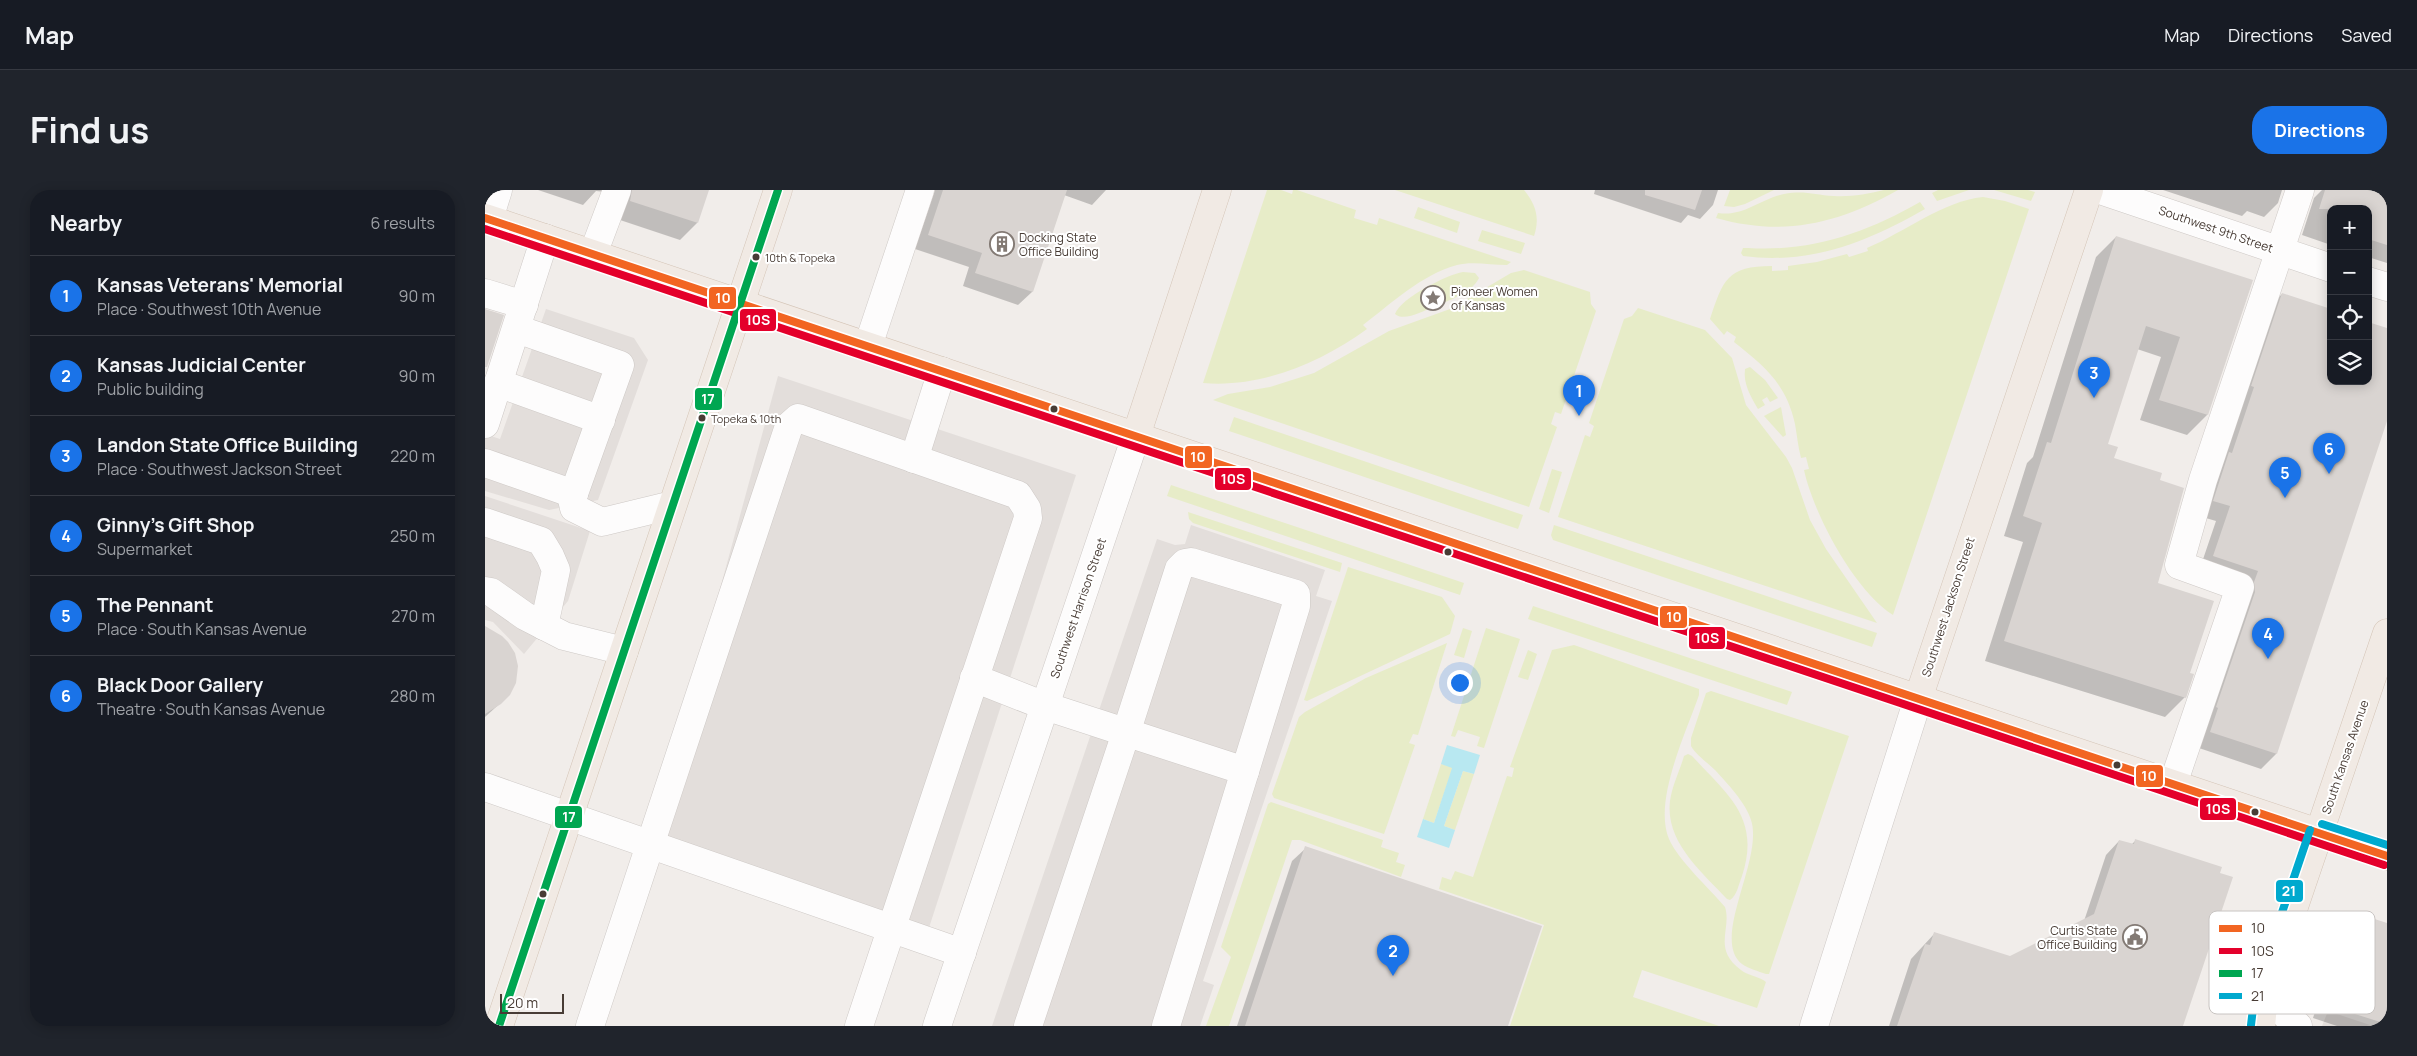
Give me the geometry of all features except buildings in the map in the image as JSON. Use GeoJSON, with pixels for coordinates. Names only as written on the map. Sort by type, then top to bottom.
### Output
{"type":"FeatureCollection","features":[{"type":"Feature","properties":{"kind":"main road"},"geometry":{"type":"LineString","coordinates":[[499,1026],[778,190]]}},
{"type":"Feature","properties":{"kind":"main road","name":"Southwest Harrison Street"},"geometry":{"type":"LineString","coordinates":[[1135,436],[1217,190]]}},
{"type":"Feature","properties":{"kind":"main road","name":"Southwest Jackson Street"},"geometry":{"type":"LineString","coordinates":[[1918,698],[2089,190]]}},
{"type":"Feature","properties":{"kind":"main road"},"geometry":{"type":"LineString","coordinates":[[487,219],[2387,856]]}},
{"type":"Feature","properties":{"kind":"main road","name":"South Kansas Avenue"},"geometry":{"type":"LineString","coordinates":[[2293,911],[2387,633]]}},
{"type":"Feature","properties":{"kind":"main road","name":"South Kansas Avenue"},"geometry":{"type":"LineString","coordinates":[[2241,1026],[2250,1014]]}},
{"type":"Feature","properties":{"kind":"street"},"geometry":{"type":"LineString","coordinates":[[487,219],[498,190]]}},
{"type":"Feature","properties":{"kind":"street"},"geometry":{"type":"LineString","coordinates":[[593,254],[617,190]]}},
{"type":"Feature","properties":{"kind":"street"},"geometry":{"type":"LineString","coordinates":[[867,346],[920,190]]}},
{"type":"Feature","properties":{"kind":"street","name":"Southwest 9th Street"},"geometry":{"type":"LineString","coordinates":[[2101,190],[2327,267]]}},
{"type":"Feature","properties":{"kind":"street"},"geometry":{"type":"LineString","coordinates":[[2173,784],[2240,588],[2179,565],[2203,480],[2300,190]]}},
{"type":"Feature","properties":{"kind":"street"},"geometry":{"type":"LineString","coordinates":[[485,424],[545,238]]}},
{"type":"Feature","properties":{"kind":"street"},"geometry":{"type":"LineString","coordinates":[[2372,282],[2387,287]]}},
{"type":"Feature","properties":{"kind":"street"},"geometry":{"type":"LineString","coordinates":[[485,293],[520,317],[620,365],[572,500],[574,508],[602,522],[672,506]]}},
{"type":"Feature","properties":{"kind":"street"},"geometry":{"type":"LineString","coordinates":[[914,459],[942,372]]}},
{"type":"Feature","properties":{"kind":"street"},"geometry":{"type":"LineString","coordinates":[[498,383],[601,420]]}},
{"type":"Feature","properties":{"kind":"street"},"geometry":{"type":"LineString","coordinates":[[590,1026],[789,426],[798,418],[1018,495],[1027,509],[1028,518],[859,1026]]}},
{"type":"Feature","properties":{"kind":"street","name":"Southwest Harrison Street"},"geometry":{"type":"LineString","coordinates":[[937,1026],[1135,436]]}},
{"type":"Feature","properties":{"kind":"street"},"geometry":{"type":"LineString","coordinates":[[485,463],[574,494]]}},
{"type":"Feature","properties":{"kind":"street"},"geometry":{"type":"LineString","coordinates":[[485,522],[541,541],[550,556],[556,570],[544,626]]}},
{"type":"Feature","properties":{"kind":"street"},"geometry":{"type":"LineString","coordinates":[[1028,1026],[1181,565],[1191,562],[1293,592],[1297,599],[1166,1026]]}},
{"type":"Feature","properties":{"kind":"street"},"geometry":{"type":"LineString","coordinates":[[485,590],[491,592],[525,616],[564,636],[624,651]]}},
{"type":"Feature","properties":{"kind":"street"},"geometry":{"type":"LineString","coordinates":[[975,678],[1045,706],[1245,771]]}},
{"type":"Feature","properties":{"kind":"street","name":"Southwest Jackson Street"},"geometry":{"type":"LineString","coordinates":[[1813,1026],[1918,698]]}},
{"type":"Feature","properties":{"kind":"street"},"geometry":{"type":"LineString","coordinates":[[485,787],[568,818],[961,953]]}},
{"type":"Feature","properties":{"kind":"street"},"geometry":{"type":"LineString","coordinates":[[2285,1014],[2298,1026]]}},
{"type":"Feature","properties":{"kind":"green space"},"geometry":{"type":"Polygon","coordinates":[[[1267,190],[1281,190],[1292,194],[1293,190],[1297,190],[1356,210],[1354,218],[1377,225],[1379,218],[1511,262],[1507,265],[1475,263],[1457,265],[1431,276],[1407,290],[1363,325],[1367,329],[1330,352],[1289,371],[1268,377],[1225,384],[1203,383],[1267,190]]]}},
{"type":"Feature","properties":{"kind":"green space"},"geometry":{"type":"Polygon","coordinates":[[[1395,190],[1524,190],[1536,212],[1537,223],[1534,236],[1395,190]]]}},
{"type":"Feature","properties":{"kind":"green space"},"geometry":{"type":"Polygon","coordinates":[[[1730,190],[1774,190],[1745,204],[1734,207],[1724,206],[1730,190]]]}},
{"type":"Feature","properties":{"kind":"green space"},"geometry":{"type":"Polygon","coordinates":[[[1884,190],[1898,190],[1853,211],[1832,219],[1810,224],[1765,226],[1741,224],[1716,218],[1718,213],[1727,214],[1744,210],[1784,194],[1804,193],[1847,196],[1884,190]]]}},
{"type":"Feature","properties":{"kind":"green space"},"geometry":{"type":"Polygon","coordinates":[[[1938,190],[1969,190],[1937,201],[1932,193],[1938,190]]]}},
{"type":"Feature","properties":{"kind":"green space"},"geometry":{"type":"Polygon","coordinates":[[[1994,190],[2028,190],[2035,192],[2031,201],[1994,190]]]}},
{"type":"Feature","properties":{"kind":"green space"},"geometry":{"type":"Polygon","coordinates":[[[1983,197],[2005,201],[2029,209],[1893,615],[1864,588],[1850,570],[1826,529],[1809,488],[1804,470],[1809,469],[1806,457],[1801,458],[1791,410],[1780,386],[1755,359],[1734,342],[1736,337],[1727,331],[1724,335],[1710,319],[1723,285],[1736,272],[1772,266],[1772,271],[1788,270],[1788,266],[1817,262],[1847,254],[1849,257],[1868,251],[1867,248],[1953,204],[1983,197]]]}},
{"type":"Feature","properties":{"kind":"green space"},"geometry":{"type":"Polygon","coordinates":[[[1920,202],[1925,209],[1882,232],[1838,248],[1792,257],[1768,258],[1743,256],[1741,253],[1743,248],[1794,247],[1837,238],[1879,223],[1920,202]]]}},
{"type":"Feature","properties":{"kind":"green space"},"geometry":{"type":"Polygon","coordinates":[[[1418,207],[1460,222],[1457,233],[1414,218],[1418,207]]]}},
{"type":"Feature","properties":{"kind":"green space"},"geometry":{"type":"Polygon","coordinates":[[[1482,230],[1525,243],[1521,254],[1478,241],[1482,230]]]}},
{"type":"Feature","properties":{"kind":"green space"},"geometry":{"type":"Polygon","coordinates":[[[1524,270],[1590,292],[1591,304],[1596,311],[1561,414],[1555,412],[1551,424],[1557,427],[1529,507],[1213,400],[1228,394],[1270,387],[1314,373],[1389,331],[1450,309],[1511,273],[1524,270]]]}},
{"type":"Feature","properties":{"kind":"green space"},"geometry":{"type":"Polygon","coordinates":[[[1463,272],[1475,273],[1479,278],[1472,287],[1462,294],[1441,304],[1435,292],[1428,296],[1433,307],[1403,317],[1395,314],[1415,294],[1446,278],[1463,272]]]}},
{"type":"Feature","properties":{"kind":"green space"},"geometry":{"type":"Polygon","coordinates":[[[1638,308],[1705,330],[1732,358],[1746,405],[1786,457],[1792,468],[1810,520],[1826,549],[1877,623],[1558,517],[1585,435],[1590,437],[1594,426],[1589,423],[1624,319],[1632,316],[1638,308]]]}},
{"type":"Feature","properties":{"kind":"green space"},"geometry":{"type":"Polygon","coordinates":[[[1750,367],[1765,380],[1778,398],[1770,402],[1767,397],[1762,400],[1765,405],[1758,409],[1745,380],[1745,369],[1750,367]]]}},
{"type":"Feature","properties":{"kind":"green space"},"geometry":{"type":"Polygon","coordinates":[[[1781,407],[1786,435],[1783,437],[1764,416],[1781,407]]]}},
{"type":"Feature","properties":{"kind":"green space"},"geometry":{"type":"Polygon","coordinates":[[[1234,417],[1523,515],[1518,529],[1229,431],[1234,417]]]}},
{"type":"Feature","properties":{"kind":"green space"},"geometry":{"type":"Polygon","coordinates":[[[1552,469],[1562,472],[1549,513],[1539,509],[1552,469]]]}},
{"type":"Feature","properties":{"kind":"green space"},"geometry":{"type":"Polygon","coordinates":[[[1171,485],[1464,583],[1460,595],[1167,496],[1171,485]]]}},
{"type":"Feature","properties":{"kind":"green space"},"geometry":{"type":"Polygon","coordinates":[[[1188,512],[1342,563],[1340,572],[1193,523],[1189,519],[1188,512]]]}},
{"type":"Feature","properties":{"kind":"green space"},"geometry":{"type":"Polygon","coordinates":[[[1554,525],[1877,633],[1872,647],[1553,540],[1551,535],[1554,525]]]}},
{"type":"Feature","properties":{"kind":"green space"},"geometry":{"type":"Polygon","coordinates":[[[1348,567],[1442,597],[1455,616],[1450,634],[1307,701],[1304,700],[1348,567]]]}},
{"type":"Feature","properties":{"kind":"green space"},"geometry":{"type":"Polygon","coordinates":[[[1533,606],[1792,692],[1787,705],[1528,619],[1533,606]]]}},
{"type":"Feature","properties":{"kind":"green space"},"geometry":{"type":"Polygon","coordinates":[[[1463,628],[1472,631],[1464,658],[1454,655],[1463,628]]]}},
{"type":"Feature","properties":{"kind":"green space"},"geometry":{"type":"Polygon","coordinates":[[[1486,628],[1520,639],[1484,748],[1477,746],[1480,737],[1458,730],[1455,737],[1451,736],[1486,628]]]}},
{"type":"Feature","properties":{"kind":"green space"},"geometry":{"type":"Polygon","coordinates":[[[1447,643],[1418,735],[1413,734],[1409,743],[1415,745],[1384,834],[1274,798],[1272,794],[1299,717],[1366,678],[1447,643]]]}},
{"type":"Feature","properties":{"kind":"green space"},"geometry":{"type":"Polygon","coordinates":[[[1574,645],[1699,689],[1699,695],[1673,767],[1665,806],[1665,823],[1669,839],[1679,856],[1725,907],[1727,915],[1725,947],[1732,962],[1747,974],[1766,982],[1757,1008],[1642,970],[1633,997],[1719,1026],[1510,1026],[1544,925],[1439,889],[1442,877],[1451,880],[1455,871],[1473,877],[1507,776],[1512,777],[1514,768],[1510,767],[1552,650],[1574,645]]]}},
{"type":"Feature","properties":{"kind":"green space"},"geometry":{"type":"Polygon","coordinates":[[[1528,650],[1537,654],[1528,680],[1518,677],[1528,650]]]}},
{"type":"Feature","properties":{"kind":"green space"},"geometry":{"type":"Polygon","coordinates":[[[1711,691],[1849,736],[1769,974],[1742,964],[1734,952],[1732,936],[1734,918],[1751,855],[1753,836],[1749,814],[1736,794],[1691,746],[1691,738],[1706,693],[1711,691]]]}},
{"type":"Feature","properties":{"kind":"green space"},"geometry":{"type":"Polygon","coordinates":[[[1688,754],[1729,796],[1738,809],[1744,823],[1747,838],[1747,856],[1737,889],[1730,900],[1687,855],[1673,830],[1670,816],[1671,795],[1684,756],[1688,754]]]}},
{"type":"Feature","properties":{"kind":"green space"},"geometry":{"type":"Polygon","coordinates":[[[1441,764],[1453,767],[1434,823],[1423,819],[1441,764]]]}},
{"type":"Feature","properties":{"kind":"green space"},"geometry":{"type":"Polygon","coordinates":[[[1463,771],[1474,774],[1455,830],[1444,826],[1463,771]]]}},
{"type":"Feature","properties":{"kind":"green space"},"geometry":{"type":"Polygon","coordinates":[[[1271,802],[1383,840],[1381,847],[1399,853],[1396,862],[1405,865],[1401,877],[1300,840],[1292,840],[1229,1026],[1206,1026],[1231,957],[1221,947],[1268,804],[1271,802]]]}},
{"type":"Feature","properties":{"kind":"shaded area"},"geometry":{"type":"Polygon","coordinates":[[[546,309],[634,338],[648,360],[598,500],[549,510],[485,491],[485,434],[500,439],[546,309]]]}},
{"type":"Feature","properties":{"kind":"shaded area"},"geometry":{"type":"Polygon","coordinates":[[[778,376],[1076,475],[925,940],[650,846],[778,376]]]}},
{"type":"Feature","properties":{"kind":"shaded area"},"geometry":{"type":"Polygon","coordinates":[[[485,496],[590,531],[568,601],[524,654],[493,622],[485,620],[485,496]]]}},
{"type":"Feature","properties":{"kind":"shaded area"},"geometry":{"type":"Polygon","coordinates":[[[1191,525],[1325,570],[1316,596],[1332,601],[1203,981],[1214,985],[1200,1026],[992,1026],[1157,539],[1175,545],[1185,544],[1191,525]]]}},
{"type":"Feature","properties":{"kind":"shaded area"},"geometry":{"type":"Polygon","coordinates":[[[2327,1014],[2337,1014],[2373,1026],[2322,1026],[2327,1014]]]}},
{"type":"Feature","properties":{"kind":"water"},"geometry":{"type":"Polygon","coordinates":[[[1447,745],[1480,755],[1474,774],[1463,771],[1444,826],[1455,830],[1449,848],[1417,837],[1423,819],[1434,823],[1452,768],[1441,764],[1447,745]]]}},
{"type":"Feature","properties":{"kind":"transit line","name":"17"},"geometry":{"type":"LineString","coordinates":[[499,1026],[778,190]]}},
{"type":"Feature","properties":{"kind":"transit line","name":"10"},"geometry":{"type":"LineString","coordinates":[[485,218],[2387,856]]}},
{"type":"Feature","properties":{"kind":"transit line","name":"10S"},"geometry":{"type":"LineString","coordinates":[[485,229],[2384,865]]}},
{"type":"Feature","properties":{"kind":"transit line","name":"21"},"geometry":{"type":"LineString","coordinates":[[2322,824],[2387,845]]}},
{"type":"Feature","properties":{"kind":"transit line","name":"21"},"geometry":{"type":"LineString","coordinates":[[2282,911],[2310,830]]}},
{"type":"Feature","properties":{"kind":"transit line","name":"21"},"geometry":{"type":"LineString","coordinates":[[2251,1025],[2252,1014]]}},
{"type":"Feature","properties":{"kind":"place","name":"Docking State Office Building"},"geometry":{"type":"Point","coordinates":[1002,244]}},
{"type":"Feature","properties":{"kind":"place","name":"10th & Topeka"},"geometry":{"type":"Point","coordinates":[756,257]}},
{"type":"Feature","properties":{"kind":"place","name":"Pioneer Women of Kansas"},"geometry":{"type":"Point","coordinates":[1433,298]}},
{"type":"Feature","properties":{"kind":"place","name":"Landon State Office Building"},"geometry":{"type":"Point","coordinates":[2094,398]}},
{"type":"Feature","properties":{"kind":"place","name":"Kansas Veterans' Memorial"},"geometry":{"type":"Point","coordinates":[1579,416]}},
{"type":"Feature","properties":{"kind":"place","name":"Topeka & 10th"},"geometry":{"type":"Point","coordinates":[702,418]}},
{"type":"Feature","properties":{"kind":"place","name":"Black Door Gallery"},"geometry":{"type":"Point","coordinates":[2329,474]}},
{"type":"Feature","properties":{"kind":"place","name":"The Pennant"},"geometry":{"type":"Point","coordinates":[2285,498]}},
{"type":"Feature","properties":{"kind":"place","name":"Ginny's Gift Shop"},"geometry":{"type":"Point","coordinates":[2268,659]}},
{"type":"Feature","properties":{"kind":"place","name":"Curtis State Office Building"},"geometry":{"type":"Point","coordinates":[2135,937]}},
{"type":"Feature","properties":{"kind":"place","name":"Kansas Judicial Center"},"geometry":{"type":"Point","coordinates":[1393,976]}}]}
